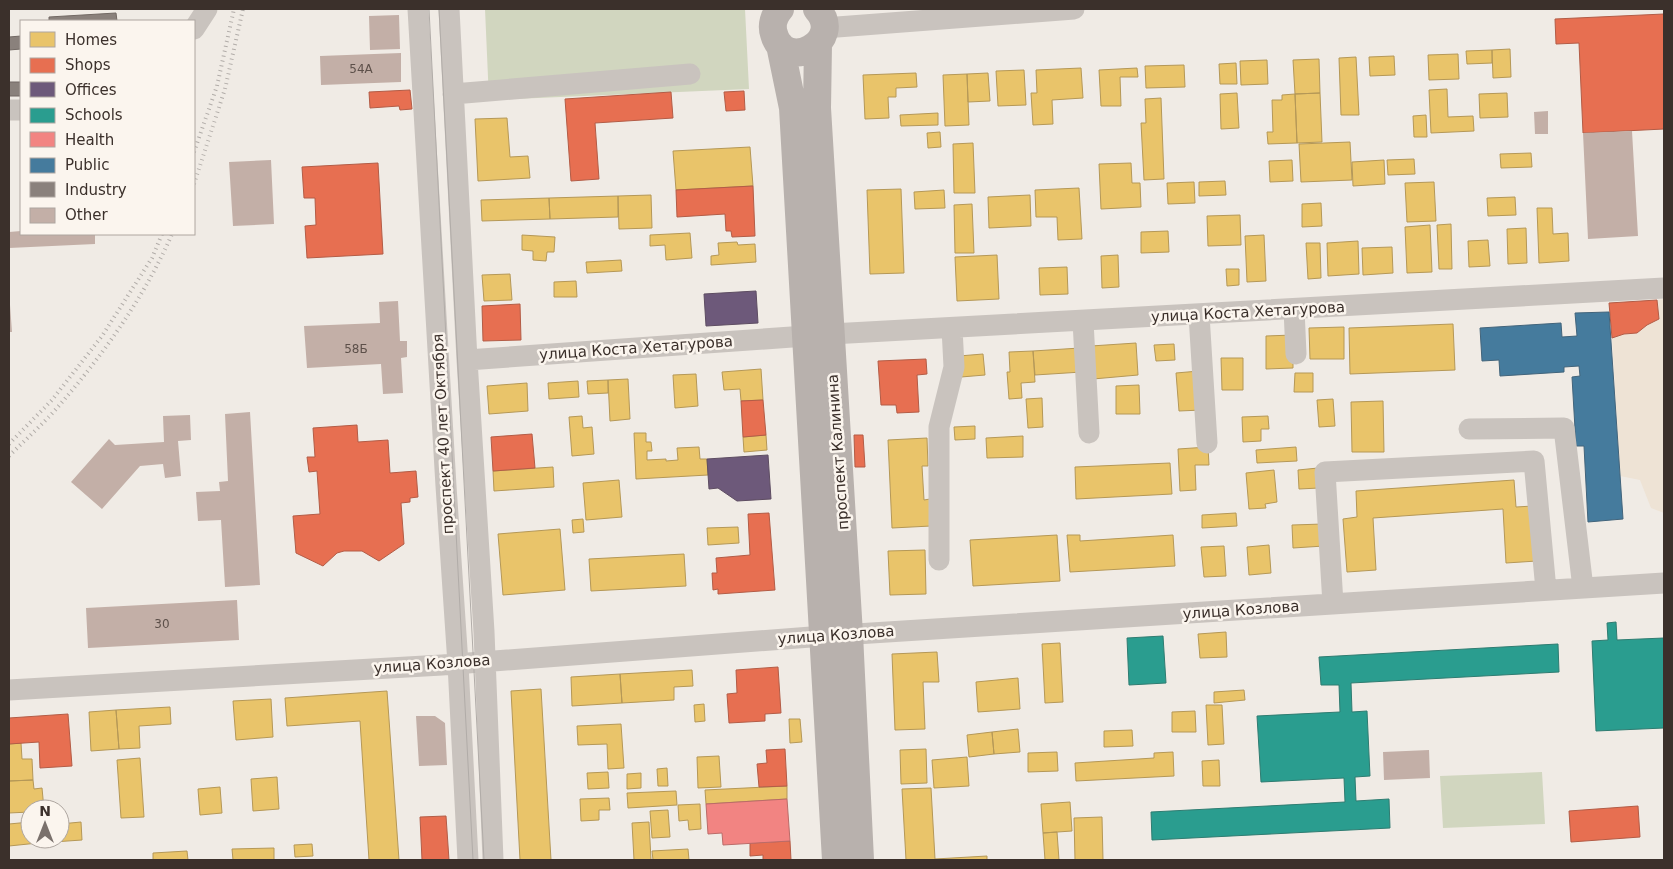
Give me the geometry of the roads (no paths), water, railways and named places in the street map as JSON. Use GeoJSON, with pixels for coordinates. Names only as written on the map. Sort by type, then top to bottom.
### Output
{"type":"FeatureCollection","features":[{"type":"Feature","properties":{"kind":"main road","name":"проспект Калинина"},"geometry":{"type":"LineString","coordinates":[[779,9],[773,20],[773,31],[775,39],[780,45],[793,108],[818,335],[836,635],[860,860]]}},
{"type":"Feature","properties":{"kind":"main road"},"geometry":{"type":"LineString","coordinates":[[780,45],[787,50],[803,52],[811,49],[820,27]]}},
{"type":"Feature","properties":{"kind":"main road","name":"проспект Калинина"},"geometry":{"type":"LineString","coordinates":[[818,335],[817,108],[820,27]]}},
{"type":"Feature","properties":{"kind":"main road","name":"проспект Калинина"},"geometry":{"type":"LineString","coordinates":[[836,635],[836,860]]}},
{"type":"Feature","properties":{"kind":"street","name":"проспект 40 лет Октября"},"geometry":{"type":"LineString","coordinates":[[418,9],[458,664],[468,860]]}},
{"type":"Feature","properties":{"kind":"street","name":"проспект 40 лет Октября"},"geometry":{"type":"LineString","coordinates":[[449,9],[467,360],[477,506],[493,860]]}},
{"type":"Feature","properties":{"kind":"street"},"geometry":{"type":"LineString","coordinates":[[820,27],[1074,9]]}},
{"type":"Feature","properties":{"kind":"street"},"geometry":{"type":"LineString","coordinates":[[454,94],[690,74]]}},
{"type":"Feature","properties":{"kind":"street","name":"улица Коста Хетагурова"},"geometry":{"type":"LineString","coordinates":[[467,360],[818,335],[1664,288]]}},
{"type":"Feature","properties":{"kind":"street"},"geometry":{"type":"LineString","coordinates":[[1294,309],[1296,354]]}},
{"type":"Feature","properties":{"kind":"street"},"geometry":{"type":"LineString","coordinates":[[1199,315],[1207,443]]}},
{"type":"Feature","properties":{"kind":"street"},"geometry":{"type":"LineString","coordinates":[[1083,321],[1090,433]]}},
{"type":"Feature","properties":{"kind":"street"},"geometry":{"type":"LineString","coordinates":[[938,560],[939,427],[954,368],[952,328]]}},
{"type":"Feature","properties":{"kind":"street"},"geometry":{"type":"LineString","coordinates":[[1469,429],[1564,428],[1583,588]]}},
{"type":"Feature","properties":{"kind":"street"},"geometry":{"type":"LineString","coordinates":[[1333,604],[1325,472],[1534,461],[1546,590]]}},
{"type":"Feature","properties":{"kind":"street","name":"улица Козлова"},"geometry":{"type":"LineString","coordinates":[[9,690],[458,664],[836,635],[1664,583]]}},
{"type":"Feature","properties":{"kind":"tram line"},"geometry":{"type":"LineString","coordinates":[[429,9],[473,860]]}},
{"type":"Feature","properties":{"kind":"tram line"},"geometry":{"type":"LineString","coordinates":[[439,9],[484,860]]}},
{"type":"Feature","properties":{"kind":"railway"},"geometry":{"type":"LineString","coordinates":[[195,149],[217,86],[234,9]]}},
{"type":"Feature","properties":{"kind":"railway"},"geometry":{"type":"LineString","coordinates":[[195,181],[225,89],[243,9]]}},
{"type":"Feature","properties":{"kind":"railway"},"geometry":{"type":"LineString","coordinates":[[9,444],[52,400],[102,336],[152,258],[162,235]]}},
{"type":"Feature","properties":{"kind":"railway"},"geometry":{"type":"LineString","coordinates":[[9,456],[57,408],[106,347],[149,281],[172,235]]}}]}
